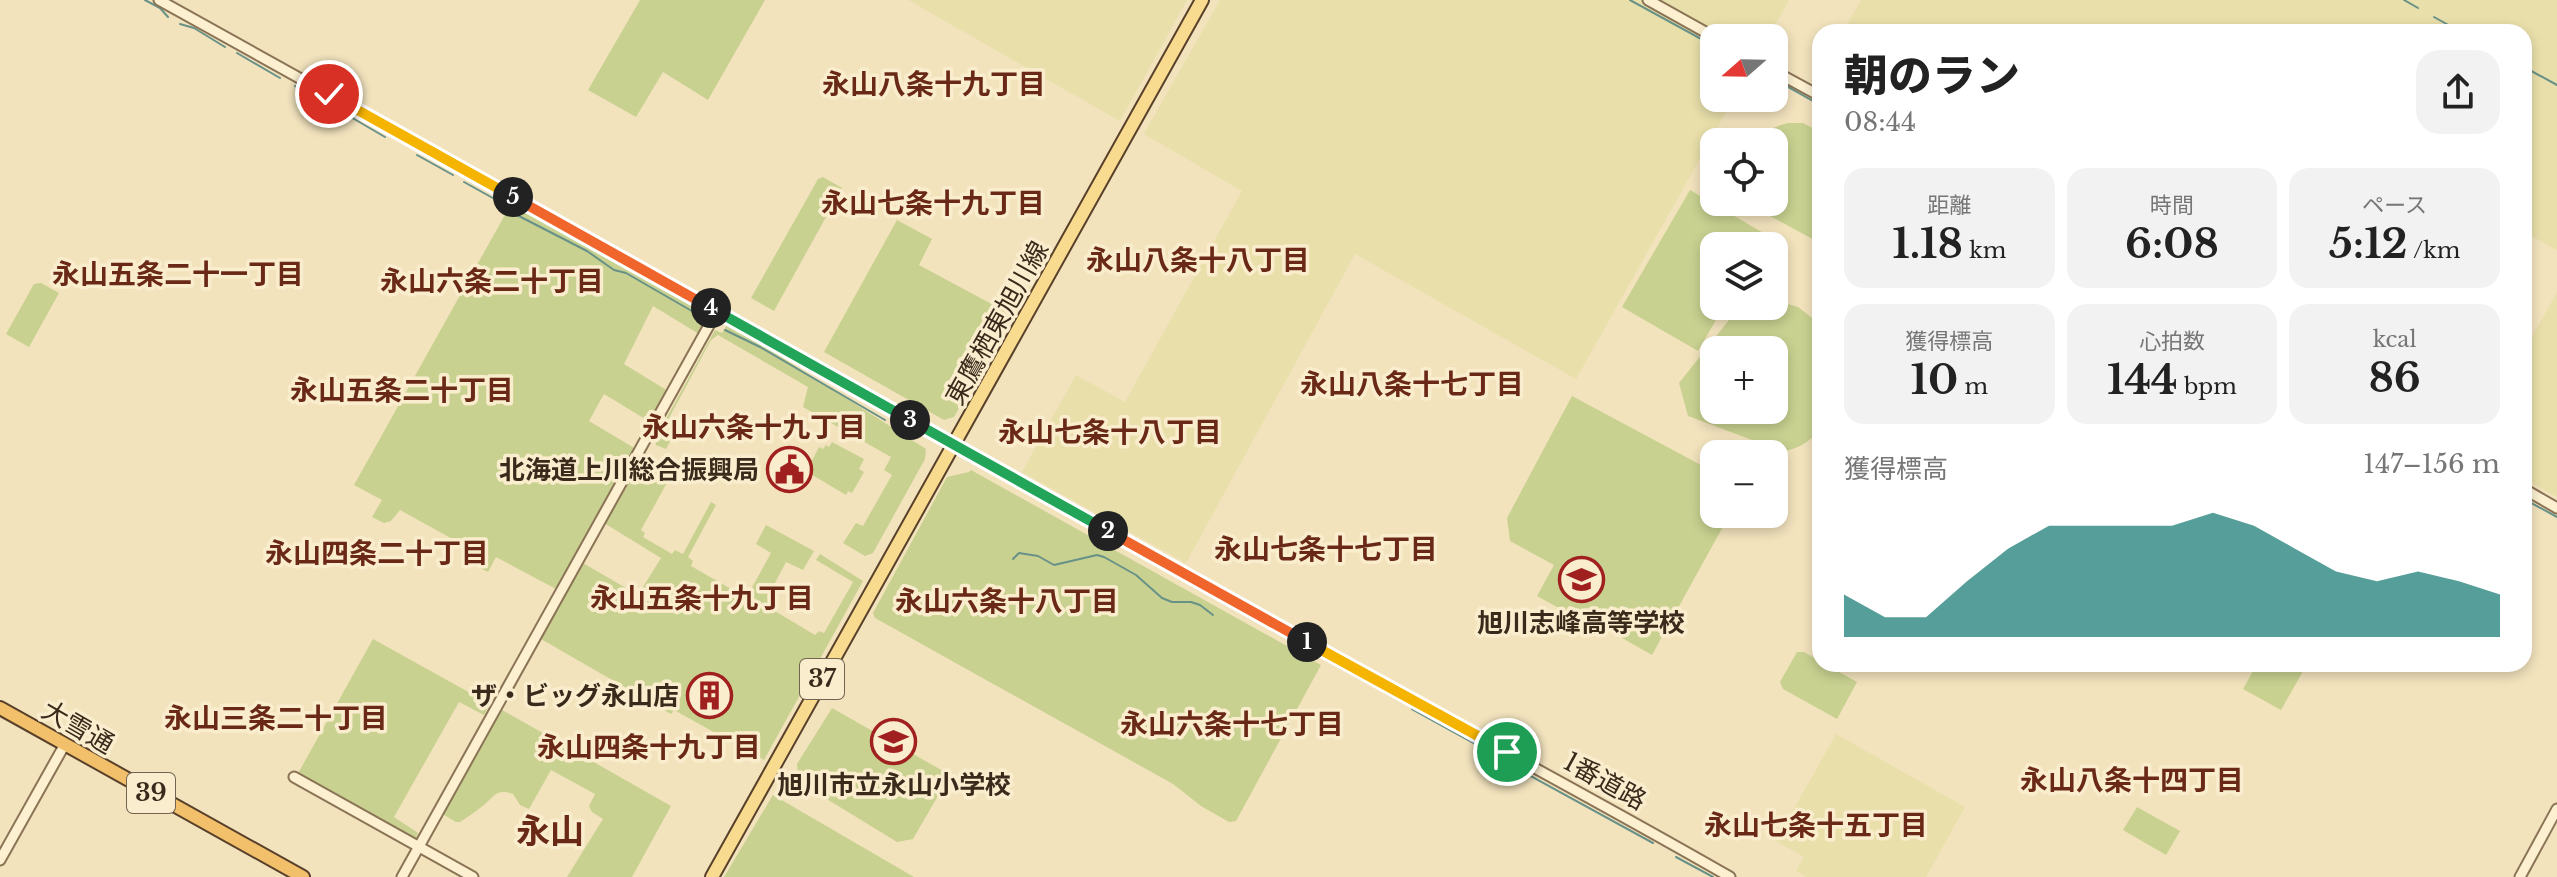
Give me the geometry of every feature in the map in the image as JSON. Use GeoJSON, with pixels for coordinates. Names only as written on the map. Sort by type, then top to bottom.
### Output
{"type":"FeatureCollection","features":[{"type":"Feature","properties":{"kind":"highway","name":"大雪通"},"geometry":{"type":"LineString","coordinates":[[0,708],[303,877]]}},
{"type":"Feature","properties":{"kind":"main road","name":"東鷹栖東旭川線"},"geometry":{"type":"LineString","coordinates":[[712,877],[1202,0]]}},
{"type":"Feature","properties":{"kind":"street","name":"1番道路"},"geometry":{"type":"LineString","coordinates":[[159,0],[1227,599],[1730,877]]}},
{"type":"Feature","properties":{"kind":"street"},"geometry":{"type":"LineString","coordinates":[[1648,0],[1700,29]]}},
{"type":"Feature","properties":{"kind":"street"},"geometry":{"type":"LineString","coordinates":[[1788,79],[1812,92]]}},
{"type":"Feature","properties":{"kind":"street"},"geometry":{"type":"LineString","coordinates":[[402,877],[717,311]]}},
{"type":"Feature","properties":{"kind":"street"},"geometry":{"type":"LineString","coordinates":[[2532,494],[2557,508]]}},
{"type":"Feature","properties":{"kind":"street"},"geometry":{"type":"LineString","coordinates":[[0,860],[65,744]]}},
{"type":"Feature","properties":{"kind":"street"},"geometry":{"type":"LineString","coordinates":[[294,777],[473,877]]}},
{"type":"Feature","properties":{"kind":"street"},"geometry":{"type":"LineString","coordinates":[[2520,877],[2557,809]]}},
{"type":"Feature","properties":{"kind":"shaded area"},"geometry":{"type":"Polygon","coordinates":[[[908,0],[1187,0],[1120,121],[908,0]]]}},
{"type":"Feature","properties":{"kind":"shaded area"},"geometry":{"type":"Polygon","coordinates":[[[1220,0],[1789,0],[1776,24],[1700,24],[1700,112],[1726,112],[1717,128],[1700,128],[1700,158],[1576,379],[1355,254],[1186,563],[1022,472],[1076,375],[1125,402],[1242,191],[1144,134],[1220,0]]]}},
{"type":"Feature","properties":{"kind":"shaded area"},"geometry":{"type":"Polygon","coordinates":[[[1861,0],[2557,0],[2557,250],[2532,236],[2532,24],[1848,24],[1861,0]]]}},
{"type":"Feature","properties":{"kind":"shaded area"},"geometry":{"type":"Polygon","coordinates":[[[2557,292],[2557,497],[2532,483],[2532,337],[2557,292]]]}},
{"type":"Feature","properties":{"kind":"shaded area"},"geometry":{"type":"Polygon","coordinates":[[[1836,734],[1965,807],[1926,877],[1806,877],[1796,871],[1804,857],[1776,841],[1836,734]]]}},
{"type":"Feature","properties":{"kind":"green space"},"geometry":{"type":"Polygon","coordinates":[[[640,0],[765,0],[708,100],[663,72],[636,117],[588,90],[640,0]]]}},
{"type":"Feature","properties":{"kind":"green space"},"geometry":{"type":"Polygon","coordinates":[[[1788,123],[1803,123],[1812,128],[1812,239],[1770,216],[1788,216],[1788,128],[1774,128],[1788,123]]]}},
{"type":"Feature","properties":{"kind":"green space"},"geometry":{"type":"Polygon","coordinates":[[[823,177],[842,188],[774,311],[751,298],[818,179],[823,177]]]}},
{"type":"Feature","properties":{"kind":"green space"},"geometry":{"type":"Polygon","coordinates":[[[1690,190],[1700,196],[1700,216],[1734,216],[1762,232],[1700,232],[1700,320],[1716,320],[1707,336],[1700,336],[1698,351],[1622,307],[1690,190]]]}},
{"type":"Feature","properties":{"kind":"green space"},"geometry":{"type":"Polygon","coordinates":[[[511,204],[700,310],[695,320],[703,325],[699,334],[653,306],[624,364],[668,391],[650,422],[604,394],[589,421],[636,449],[556,589],[496,557],[488,572],[474,565],[484,546],[469,538],[465,546],[400,510],[391,521],[384,523],[372,517],[382,500],[354,485],[511,204]]]}},
{"type":"Feature","properties":{"kind":"green space"},"geometry":{"type":"Polygon","coordinates":[[[897,220],[932,239],[919,265],[1012,315],[954,417],[944,420],[824,352],[897,220]]]}},
{"type":"Feature","properties":{"kind":"green space"},"geometry":{"type":"Polygon","coordinates":[[[41,283],[59,293],[29,347],[6,334],[34,284],[41,283]]]}},
{"type":"Feature","properties":{"kind":"green space"},"geometry":{"type":"Polygon","coordinates":[[[1788,304],[1798,307],[1812,318],[1812,438],[1788,450],[1788,440],[1752,440],[1709,424],[1788,424],[1788,336],[1716,336],[1729,320],[1788,320],[1788,304]]]}},
{"type":"Feature","properties":{"kind":"green space"},"geometry":{"type":"Polygon","coordinates":[[[728,323],[926,449],[925,459],[873,553],[865,556],[843,543],[856,523],[863,526],[892,475],[884,470],[891,457],[803,407],[808,387],[718,335],[711,340],[662,431],[672,438],[666,449],[656,445],[655,439],[715,330],[722,333],[728,323]]]}},
{"type":"Feature","properties":{"kind":"green space"},"geometry":{"type":"Polygon","coordinates":[[[1700,356],[1700,421],[1688,416],[1679,383],[1700,356]]]}},
{"type":"Feature","properties":{"kind":"green space"},"geometry":{"type":"Polygon","coordinates":[[[1572,396],[1700,465],[1700,528],[1722,528],[1652,655],[1580,614],[1577,618],[1537,596],[1554,565],[1510,541],[1507,518],[1572,396]]]}},
{"type":"Feature","properties":{"kind":"green space"},"geometry":{"type":"Polygon","coordinates":[[[832,442],[864,459],[859,469],[864,472],[852,493],[848,491],[846,495],[809,473],[808,468],[819,447],[829,447],[832,442]]]}},
{"type":"Feature","properties":{"kind":"green space"},"geometry":{"type":"Polygon","coordinates":[[[645,459],[675,476],[673,480],[669,479],[641,530],[645,533],[643,537],[672,554],[675,550],[683,554],[711,502],[716,505],[688,557],[693,561],[691,566],[738,593],[742,587],[750,591],[771,553],[756,544],[766,525],[814,551],[803,570],[786,562],[767,598],[770,600],[768,607],[815,635],[819,631],[824,633],[853,582],[816,560],[820,554],[863,581],[764,760],[674,710],[671,714],[541,639],[583,563],[638,595],[661,558],[604,523],[640,461],[645,459]]]}},
{"type":"Feature","properties":{"kind":"green space"},"geometry":{"type":"Polygon","coordinates":[[[971,470],[1321,665],[1236,821],[1229,822],[1201,806],[1173,784],[875,618],[873,613],[947,477],[971,470]]]}},
{"type":"Feature","properties":{"kind":"green space"},"geometry":{"type":"Polygon","coordinates":[[[373,639],[490,704],[484,715],[459,702],[394,817],[418,833],[414,843],[296,777],[373,639]]]}},
{"type":"Feature","properties":{"kind":"green space"},"geometry":{"type":"Polygon","coordinates":[[[1797,652],[1804,652],[1812,656],[1812,672],[1839,672],[1857,682],[1837,719],[1783,689],[1780,682],[1797,652]]]}},
{"type":"Feature","properties":{"kind":"green space"},"geometry":{"type":"Polygon","coordinates":[[[2253,672],[2302,672],[2281,710],[2243,689],[2253,672]]]}},
{"type":"Feature","properties":{"kind":"green space"},"geometry":{"type":"Polygon","coordinates":[[[497,707],[671,806],[632,877],[567,877],[603,819],[589,806],[595,794],[551,770],[529,809],[520,805],[513,794],[503,792],[460,822],[439,812],[497,707]]]}},
{"type":"Feature","properties":{"kind":"green space"},"geometry":{"type":"Polygon","coordinates":[[[832,708],[950,775],[913,839],[897,842],[799,782],[797,764],[832,708]]]}},
{"type":"Feature","properties":{"kind":"green space"},"geometry":{"type":"Polygon","coordinates":[[[773,795],[914,877],[724,877],[773,795]]]}},
{"type":"Feature","properties":{"kind":"green space"},"geometry":{"type":"Polygon","coordinates":[[[2137,807],[2180,831],[2166,855],[2123,830],[2137,807]]]}},
{"type":"Feature","properties":{"kind":"waterway"},"geometry":{"type":"LineString","coordinates":[[145,0],[160,8],[168,17]]}},
{"type":"Feature","properties":{"kind":"waterway"},"geometry":{"type":"LineString","coordinates":[[1630,0],[1700,38]]}},
{"type":"Feature","properties":{"kind":"waterway"},"geometry":{"type":"LineString","coordinates":[[2404,0],[2418,8]]}},
{"type":"Feature","properties":{"kind":"waterway"},"geometry":{"type":"LineString","coordinates":[[2434,17],[2447,24]]}},
{"type":"Feature","properties":{"kind":"waterway"},"geometry":{"type":"LineString","coordinates":[[180,24],[194,28],[225,47]]}},
{"type":"Feature","properties":{"kind":"waterway"},"geometry":{"type":"LineString","coordinates":[[237,53],[280,78]]}},
{"type":"Feature","properties":{"kind":"waterway"},"geometry":{"type":"LineString","coordinates":[[2532,71],[2557,85]]}},
{"type":"Feature","properties":{"kind":"waterway"},"geometry":{"type":"LineString","coordinates":[[295,86],[337,109]]}},
{"type":"Feature","properties":{"kind":"waterway"},"geometry":{"type":"LineString","coordinates":[[1788,87],[1812,100]]}},
{"type":"Feature","properties":{"kind":"waterway"},"geometry":{"type":"LineString","coordinates":[[349,116],[385,137]]}},
{"type":"Feature","properties":{"kind":"waterway"},"geometry":{"type":"LineString","coordinates":[[417,155],[453,175]]}},
{"type":"Feature","properties":{"kind":"waterway"},"geometry":{"type":"LineString","coordinates":[[464,182],[509,207]]}},
{"type":"Feature","properties":{"kind":"waterway"},"geometry":{"type":"LineString","coordinates":[[513,213],[697,314]]}},
{"type":"Feature","properties":{"kind":"waterway"},"geometry":{"type":"LineString","coordinates":[[725,330],[885,420]]}},
{"type":"Feature","properties":{"kind":"waterway"},"geometry":{"type":"LineString","coordinates":[[972,462],[1318,655]]}},
{"type":"Feature","properties":{"kind":"waterway"},"geometry":{"type":"LineString","coordinates":[[2532,503],[2557,517]]}},
{"type":"Feature","properties":{"kind":"waterway"},"geometry":{"type":"LineString","coordinates":[[1013,559],[1019,553],[1038,556],[1054,565],[1097,555],[1136,575],[1162,598],[1172,602],[1191,602],[1213,615]]}},
{"type":"Feature","properties":{"kind":"waterway"},"geometry":{"type":"LineString","coordinates":[[1412,709],[1490,752]]}},
{"type":"Feature","properties":{"kind":"waterway"},"geometry":{"type":"LineString","coordinates":[[1514,767],[1653,843]]}},
{"type":"Feature","properties":{"kind":"waterway"},"geometry":{"type":"LineString","coordinates":[[1676,857],[1713,877]]}},
{"type":"Feature","properties":{"kind":"place","name":"北海道上川総合振興局"},"geometry":{"type":"Point","coordinates":[790,470]}},
{"type":"Feature","properties":{"kind":"place","name":"旭川志峰高等学校"},"geometry":{"type":"Point","coordinates":[1581,580]}},
{"type":"Feature","properties":{"kind":"place","name":"ザ・ビッグ永山店"},"geometry":{"type":"Point","coordinates":[710,696]}},
{"type":"Feature","properties":{"kind":"place","name":"旭川市立永山小学校"},"geometry":{"type":"Point","coordinates":[894,742]}},
{"type":"Feature","properties":{"kind":"district","name":"永山八条十九丁目"},"geometry":{"type":"Point","coordinates":[934,84]}},
{"type":"Feature","properties":{"kind":"district","name":"永山七条十九丁目"},"geometry":{"type":"Point","coordinates":[933,203]}},
{"type":"Feature","properties":{"kind":"district","name":"永山八条十八丁目"},"geometry":{"type":"Point","coordinates":[1198,260]}},
{"type":"Feature","properties":{"kind":"district","name":"永山五条二十一丁目"},"geometry":{"type":"Point","coordinates":[178,274]}},
{"type":"Feature","properties":{"kind":"district","name":"永山六条二十丁目"},"geometry":{"type":"Point","coordinates":[492,281]}},
{"type":"Feature","properties":{"kind":"district","name":"永山八条十七丁目"},"geometry":{"type":"Point","coordinates":[1412,384]}},
{"type":"Feature","properties":{"kind":"district","name":"永山五条二十丁目"},"geometry":{"type":"Point","coordinates":[402,390]}},
{"type":"Feature","properties":{"kind":"district","name":"永山六条十九丁目"},"geometry":{"type":"Point","coordinates":[754,427]}},
{"type":"Feature","properties":{"kind":"district","name":"永山七条十八丁目"},"geometry":{"type":"Point","coordinates":[1110,432]}},
{"type":"Feature","properties":{"kind":"district","name":"永山七条十七丁目"},"geometry":{"type":"Point","coordinates":[1326,549]}},
{"type":"Feature","properties":{"kind":"district","name":"永山四条二十丁目"},"geometry":{"type":"Point","coordinates":[377,553]}},
{"type":"Feature","properties":{"kind":"district","name":"永山五条十九丁目"},"geometry":{"type":"Point","coordinates":[702,598]}},
{"type":"Feature","properties":{"kind":"district","name":"永山六条十八丁目"},"geometry":{"type":"Point","coordinates":[1007,601]}},
{"type":"Feature","properties":{"kind":"district","name":"永山三条二十丁目"},"geometry":{"type":"Point","coordinates":[276,718]}},
{"type":"Feature","properties":{"kind":"district","name":"永山六条十七丁目"},"geometry":{"type":"Point","coordinates":[1232,724]}},
{"type":"Feature","properties":{"kind":"district","name":"永山四条十九丁目"},"geometry":{"type":"Point","coordinates":[649,747]}},
{"type":"Feature","properties":{"kind":"district","name":"永山八条十四丁目"},"geometry":{"type":"Point","coordinates":[2132,780]}},
{"type":"Feature","properties":{"kind":"district","name":"永山七条十五丁目"},"geometry":{"type":"Point","coordinates":[1816,825]}},
{"type":"Feature","properties":{"kind":"district","name":"永山"},"geometry":{"type":"Point","coordinates":[550,831]}},
{"type":"Feature","properties":{"kind":"route"},"geometry":{"type":"LineString","coordinates":[[329,94],[1227,599],[1507,752]]}}]}
